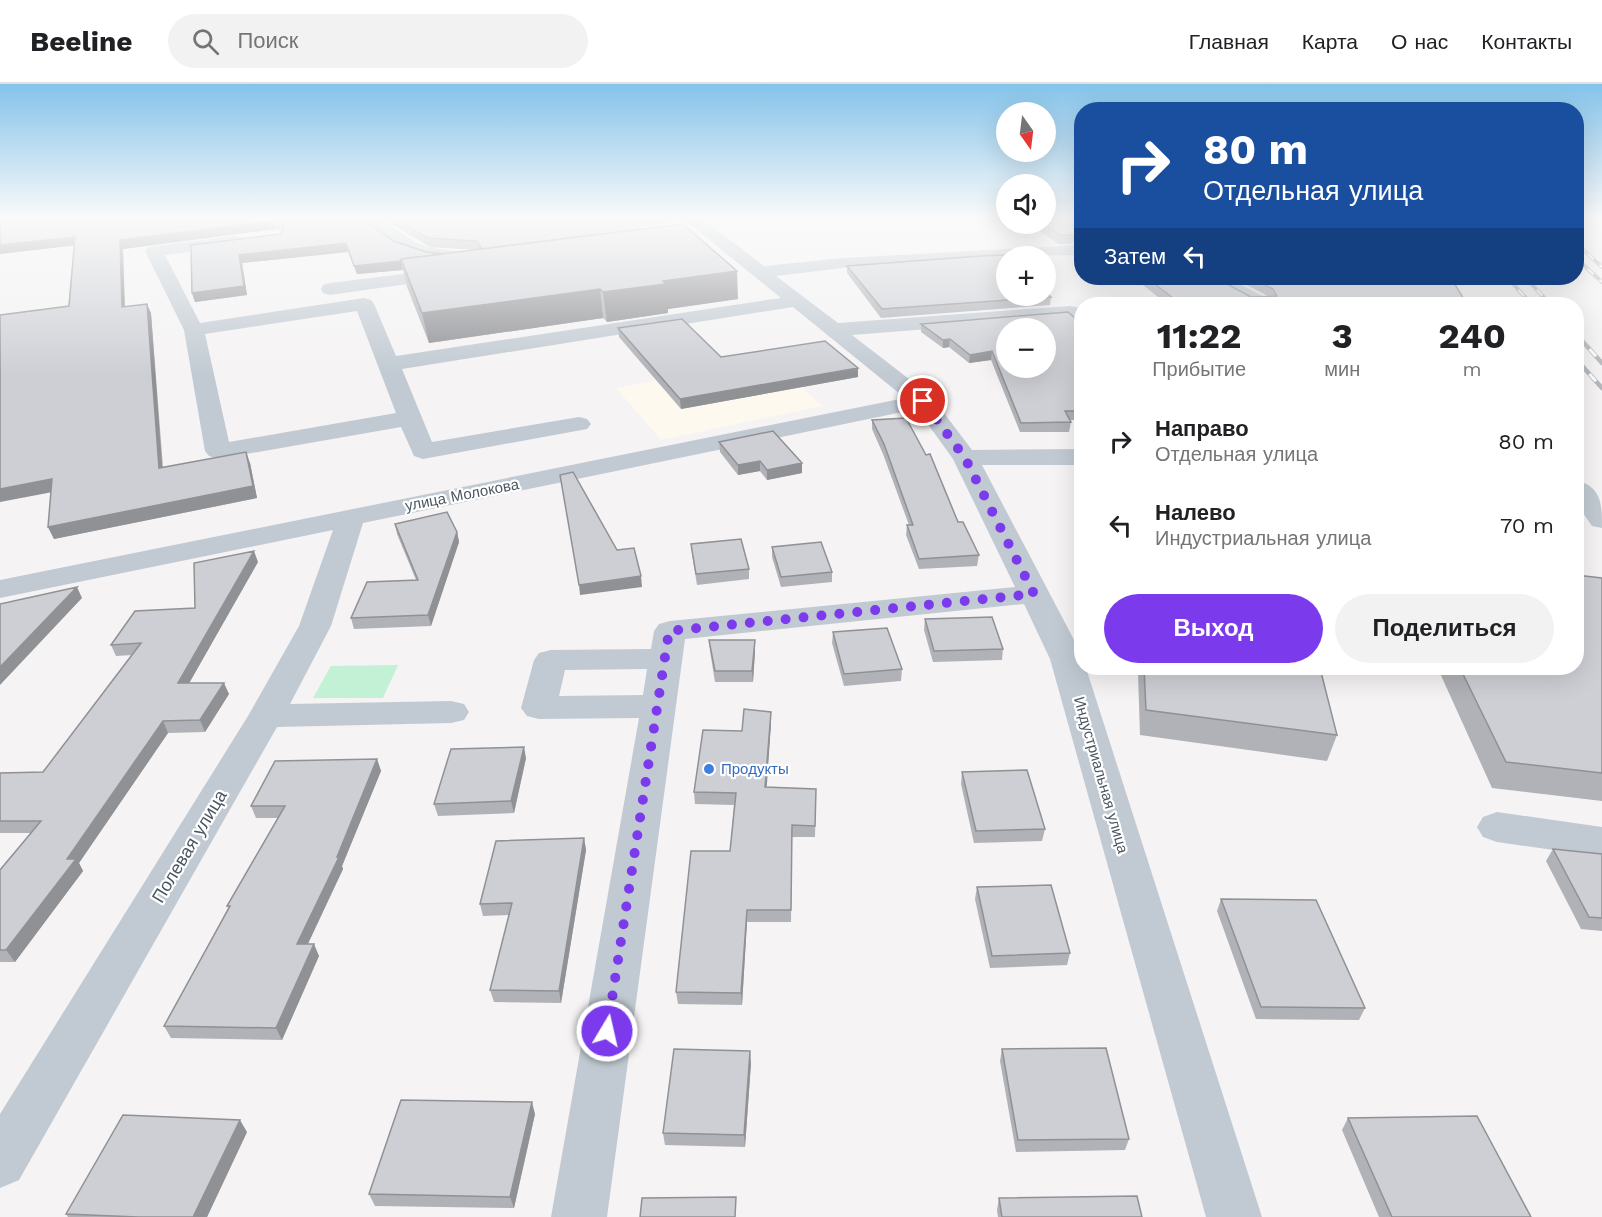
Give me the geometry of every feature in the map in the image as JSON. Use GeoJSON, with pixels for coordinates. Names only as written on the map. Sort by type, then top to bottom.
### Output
{"type":"FeatureCollection","features":[{"type":"Feature","properties":{"kind":"street"},"geometry":{"type":"LineString","coordinates":[[164,270],[194,330],[218,451],[410,418]]}},
{"type":"Feature","properties":{"kind":"street"},"geometry":{"type":"LineString","coordinates":[[330,289],[437,270]]}},
{"type":"Feature","properties":{"kind":"street","name":"Индустриальная улица"},"geometry":{"type":"LineString","coordinates":[[756,270],[923,401],[965,458],[1067,659],[1234,1217]]}},
{"type":"Feature","properties":{"kind":"street"},"geometry":{"type":"LineString","coordinates":[[759,272],[779,270]]}},
{"type":"Feature","properties":{"kind":"street"},"geometry":{"type":"LineString","coordinates":[[1229,285],[1250,297]]}},
{"type":"Feature","properties":{"kind":"street"},"geometry":{"type":"LineString","coordinates":[[389,364],[796,301]]}},
{"type":"Feature","properties":{"kind":"street"},"geometry":{"type":"LineString","coordinates":[[194,330],[364,304],[423,452],[579,424]]}},
{"type":"Feature","properties":{"kind":"street"},"geometry":{"type":"LineString","coordinates":[[832,330],[1074,313]]}},
{"type":"Feature","properties":{"kind":"street","name":"улица Молокова"},"geometry":{"type":"LineString","coordinates":[[0,589],[923,401]]}},
{"type":"Feature","properties":{"kind":"street"},"geometry":{"type":"LineString","coordinates":[[965,458],[1074,457]]}},
{"type":"Feature","properties":{"kind":"street"},"geometry":{"type":"LineString","coordinates":[[1584,494],[1602,520]]}},
{"type":"Feature","properties":{"kind":"street","name":"Полевая улица"},"geometry":{"type":"LineString","coordinates":[[0,1162],[266,716],[315,626],[351,517]]}},
{"type":"Feature","properties":{"kind":"street"},"geometry":{"type":"LineString","coordinates":[[657,706],[539,708],[551,660],[1034,594]]}},
{"type":"Feature","properties":{"kind":"street"},"geometry":{"type":"LineString","coordinates":[[579,1217],[667,645]]}},
{"type":"Feature","properties":{"kind":"street"},"geometry":{"type":"LineString","coordinates":[[266,716],[451,712]]}},
{"type":"Feature","properties":{"kind":"street"},"geometry":{"type":"LineString","coordinates":[[1497,827],[1602,842]]}},
{"type":"Feature","properties":{"kind":"shaded area"},"geometry":{"type":"Polygon","coordinates":[[[771,359],[822,406],[661,440],[616,388],[771,359]]]}},
{"type":"Feature","properties":{"kind":"green space"},"geometry":{"type":"Polygon","coordinates":[[[398,665],[383,698],[313,698],[331,666],[398,665]]]}},
{"type":"Feature","properties":{"kind":"building"},"geometry":{"type":"Polygon","coordinates":[[[72,270],[121,270],[122,307],[147,304],[159,468],[246,452],[253,486],[48,527],[52,479],[0,489],[0,315],[69,306],[72,270]]]}},
{"type":"Feature","properties":{"kind":"building"},"geometry":{"type":"Polygon","coordinates":[[[192,270],[241,270],[244,286],[192,293],[192,270]]]}},
{"type":"Feature","properties":{"kind":"building"},"geometry":{"type":"Polygon","coordinates":[[[405,270],[737,271],[663,281],[666,284],[603,292],[600,289],[422,313],[405,270]]]}},
{"type":"Feature","properties":{"kind":"building"},"geometry":{"type":"Polygon","coordinates":[[[850,270],[996,270],[996,301],[882,309],[850,270]]]}},
{"type":"Feature","properties":{"kind":"building"},"geometry":{"type":"Polygon","coordinates":[[[1156,285],[1229,285],[1251,297],[1172,297],[1156,285]]]}},
{"type":"Feature","properties":{"kind":"building"},"geometry":{"type":"Polygon","coordinates":[[[1265,285],[1455,285],[1463,297],[1251,297],[1277,296],[1273,289],[1265,285]]]}},
{"type":"Feature","properties":{"kind":"building"},"geometry":{"type":"Polygon","coordinates":[[[1068,312],[1074,317],[1074,411],[1065,411],[1071,422],[1021,423],[1003,378],[1056,378],[1056,318],[996,318],[996,361],[992,351],[970,355],[950,339],[943,340],[921,324],[1068,312]]]}},
{"type":"Feature","properties":{"kind":"building"},"geometry":{"type":"Polygon","coordinates":[[[682,319],[721,357],[825,341],[858,368],[680,399],[618,328],[682,319]]]}},
{"type":"Feature","properties":{"kind":"building"},"geometry":{"type":"Polygon","coordinates":[[[906,418],[926,455],[930,454],[958,522],[963,522],[979,555],[919,559],[907,525],[913,525],[884,444],[872,420],[906,418]]]}},
{"type":"Feature","properties":{"kind":"building"},"geometry":{"type":"Polygon","coordinates":[[[773,431],[802,463],[767,470],[760,461],[738,465],[719,442],[773,431]]]}},
{"type":"Feature","properties":{"kind":"building"},"geometry":{"type":"Polygon","coordinates":[[[573,472],[617,550],[634,548],[641,576],[579,585],[560,475],[573,472]]]}},
{"type":"Feature","properties":{"kind":"building"},"geometry":{"type":"Polygon","coordinates":[[[447,512],[457,532],[428,615],[351,618],[367,582],[418,580],[395,524],[447,512]]]}},
{"type":"Feature","properties":{"kind":"building"},"geometry":{"type":"Polygon","coordinates":[[[741,539],[749,569],[696,574],[691,544],[741,539]]]}},
{"type":"Feature","properties":{"kind":"building"},"geometry":{"type":"Polygon","coordinates":[[[821,542],[832,572],[781,577],[772,547],[821,542]]]}},
{"type":"Feature","properties":{"kind":"building"},"geometry":{"type":"Polygon","coordinates":[[[254,551],[178,683],[224,683],[200,720],[163,721],[67,859],[76,859],[6,950],[0,950],[0,870],[41,821],[0,821],[0,773],[43,772],[141,643],[111,645],[135,611],[195,608],[194,563],[254,551]]]}},
{"type":"Feature","properties":{"kind":"building"},"geometry":{"type":"Polygon","coordinates":[[[1584,576],[1602,578],[1602,773],[1506,762],[1463,675],[1584,675],[1584,576]]]}},
{"type":"Feature","properties":{"kind":"building"},"geometry":{"type":"Polygon","coordinates":[[[77,587],[0,667],[0,604],[77,587]]]}},
{"type":"Feature","properties":{"kind":"building"},"geometry":{"type":"Polygon","coordinates":[[[992,617],[1003,649],[934,651],[925,619],[992,617]]]}},
{"type":"Feature","properties":{"kind":"building"},"geometry":{"type":"Polygon","coordinates":[[[887,628],[902,669],[844,674],[833,632],[887,628]]]}},
{"type":"Feature","properties":{"kind":"building"},"geometry":{"type":"Polygon","coordinates":[[[709,640],[755,640],[752,671],[715,671],[709,640]]]}},
{"type":"Feature","properties":{"kind":"building"},"geometry":{"type":"Polygon","coordinates":[[[1144,675],[1322,675],[1337,735],[1146,710],[1144,675]]]}},
{"type":"Feature","properties":{"kind":"building"},"geometry":{"type":"Polygon","coordinates":[[[744,709],[771,712],[765,787],[816,789],[815,826],[792,825],[791,910],[747,910],[741,993],[676,992],[691,851],[730,851],[736,793],[694,792],[703,730],[742,731],[744,709]]]}},
{"type":"Feature","properties":{"kind":"building"},"geometry":{"type":"Polygon","coordinates":[[[524,747],[511,801],[434,804],[451,749],[524,747]]]}},
{"type":"Feature","properties":{"kind":"building"},"geometry":{"type":"Polygon","coordinates":[[[377,759],[337,857],[339,857],[297,944],[314,944],[276,1028],[164,1026],[230,906],[227,906],[285,806],[251,806],[275,761],[377,759]]]}},
{"type":"Feature","properties":{"kind":"building"},"geometry":{"type":"Polygon","coordinates":[[[1027,770],[1045,829],[976,831],[962,772],[1027,770]]]}},
{"type":"Feature","properties":{"kind":"building"},"geometry":{"type":"Polygon","coordinates":[[[584,838],[559,991],[490,990],[512,903],[480,904],[496,841],[584,838]]]}},
{"type":"Feature","properties":{"kind":"building"},"geometry":{"type":"Polygon","coordinates":[[[1553,849],[1602,854],[1602,918],[1589,917],[1553,849]]]}},
{"type":"Feature","properties":{"kind":"building"},"geometry":{"type":"Polygon","coordinates":[[[1051,885],[1070,953],[992,956],[977,887],[1051,885]]]}},
{"type":"Feature","properties":{"kind":"building"},"geometry":{"type":"Polygon","coordinates":[[[1221,899],[1316,900],[1365,1008],[1261,1007],[1221,899]]]}},
{"type":"Feature","properties":{"kind":"building"},"geometry":{"type":"Polygon","coordinates":[[[1106,1048],[1129,1139],[1018,1140],[1002,1049],[1106,1048]]]}},
{"type":"Feature","properties":{"kind":"building"},"geometry":{"type":"Polygon","coordinates":[[[674,1049],[750,1051],[744,1135],[663,1133],[674,1049]]]}},
{"type":"Feature","properties":{"kind":"building"},"geometry":{"type":"Polygon","coordinates":[[[401,1100],[532,1102],[510,1197],[369,1194],[401,1100]]]}},
{"type":"Feature","properties":{"kind":"building"},"geometry":{"type":"Polygon","coordinates":[[[123,1115],[240,1120],[193,1217],[66,1214],[123,1115]]]}},
{"type":"Feature","properties":{"kind":"building"},"geometry":{"type":"Polygon","coordinates":[[[1477,1116],[1531,1217],[1392,1217],[1348,1118],[1477,1116]]]}},
{"type":"Feature","properties":{"kind":"building"},"geometry":{"type":"Polygon","coordinates":[[[1137,1196],[1142,1217],[1002,1217],[999,1198],[1137,1196]]]}},
{"type":"Feature","properties":{"kind":"building"},"geometry":{"type":"Polygon","coordinates":[[[736,1197],[735,1217],[640,1217],[642,1198],[736,1197]]]}},
{"type":"Feature","properties":{"kind":"railway"},"geometry":{"type":"LineString","coordinates":[[1589,270],[1602,282]]}},
{"type":"Feature","properties":{"kind":"railway"},"geometry":{"type":"LineString","coordinates":[[1514,285],[1525,297]]}},
{"type":"Feature","properties":{"kind":"railway"},"geometry":{"type":"LineString","coordinates":[[1532,285],[1544,297]]}},
{"type":"Feature","properties":{"kind":"railway"},"geometry":{"type":"LineString","coordinates":[[1584,343],[1602,363]]}},
{"type":"Feature","properties":{"kind":"railway"},"geometry":{"type":"LineString","coordinates":[[1584,368],[1602,388]]}},
{"type":"Feature","properties":{"kind":"place","name":"Продукты"},"geometry":{"type":"Point","coordinates":[709,769]}},
{"type":"Feature","properties":{"kind":"route"},"geometry":{"type":"LineString","coordinates":[[607,1031],[669,631],[1034,594],[965,458],[923,401]]}}]}
